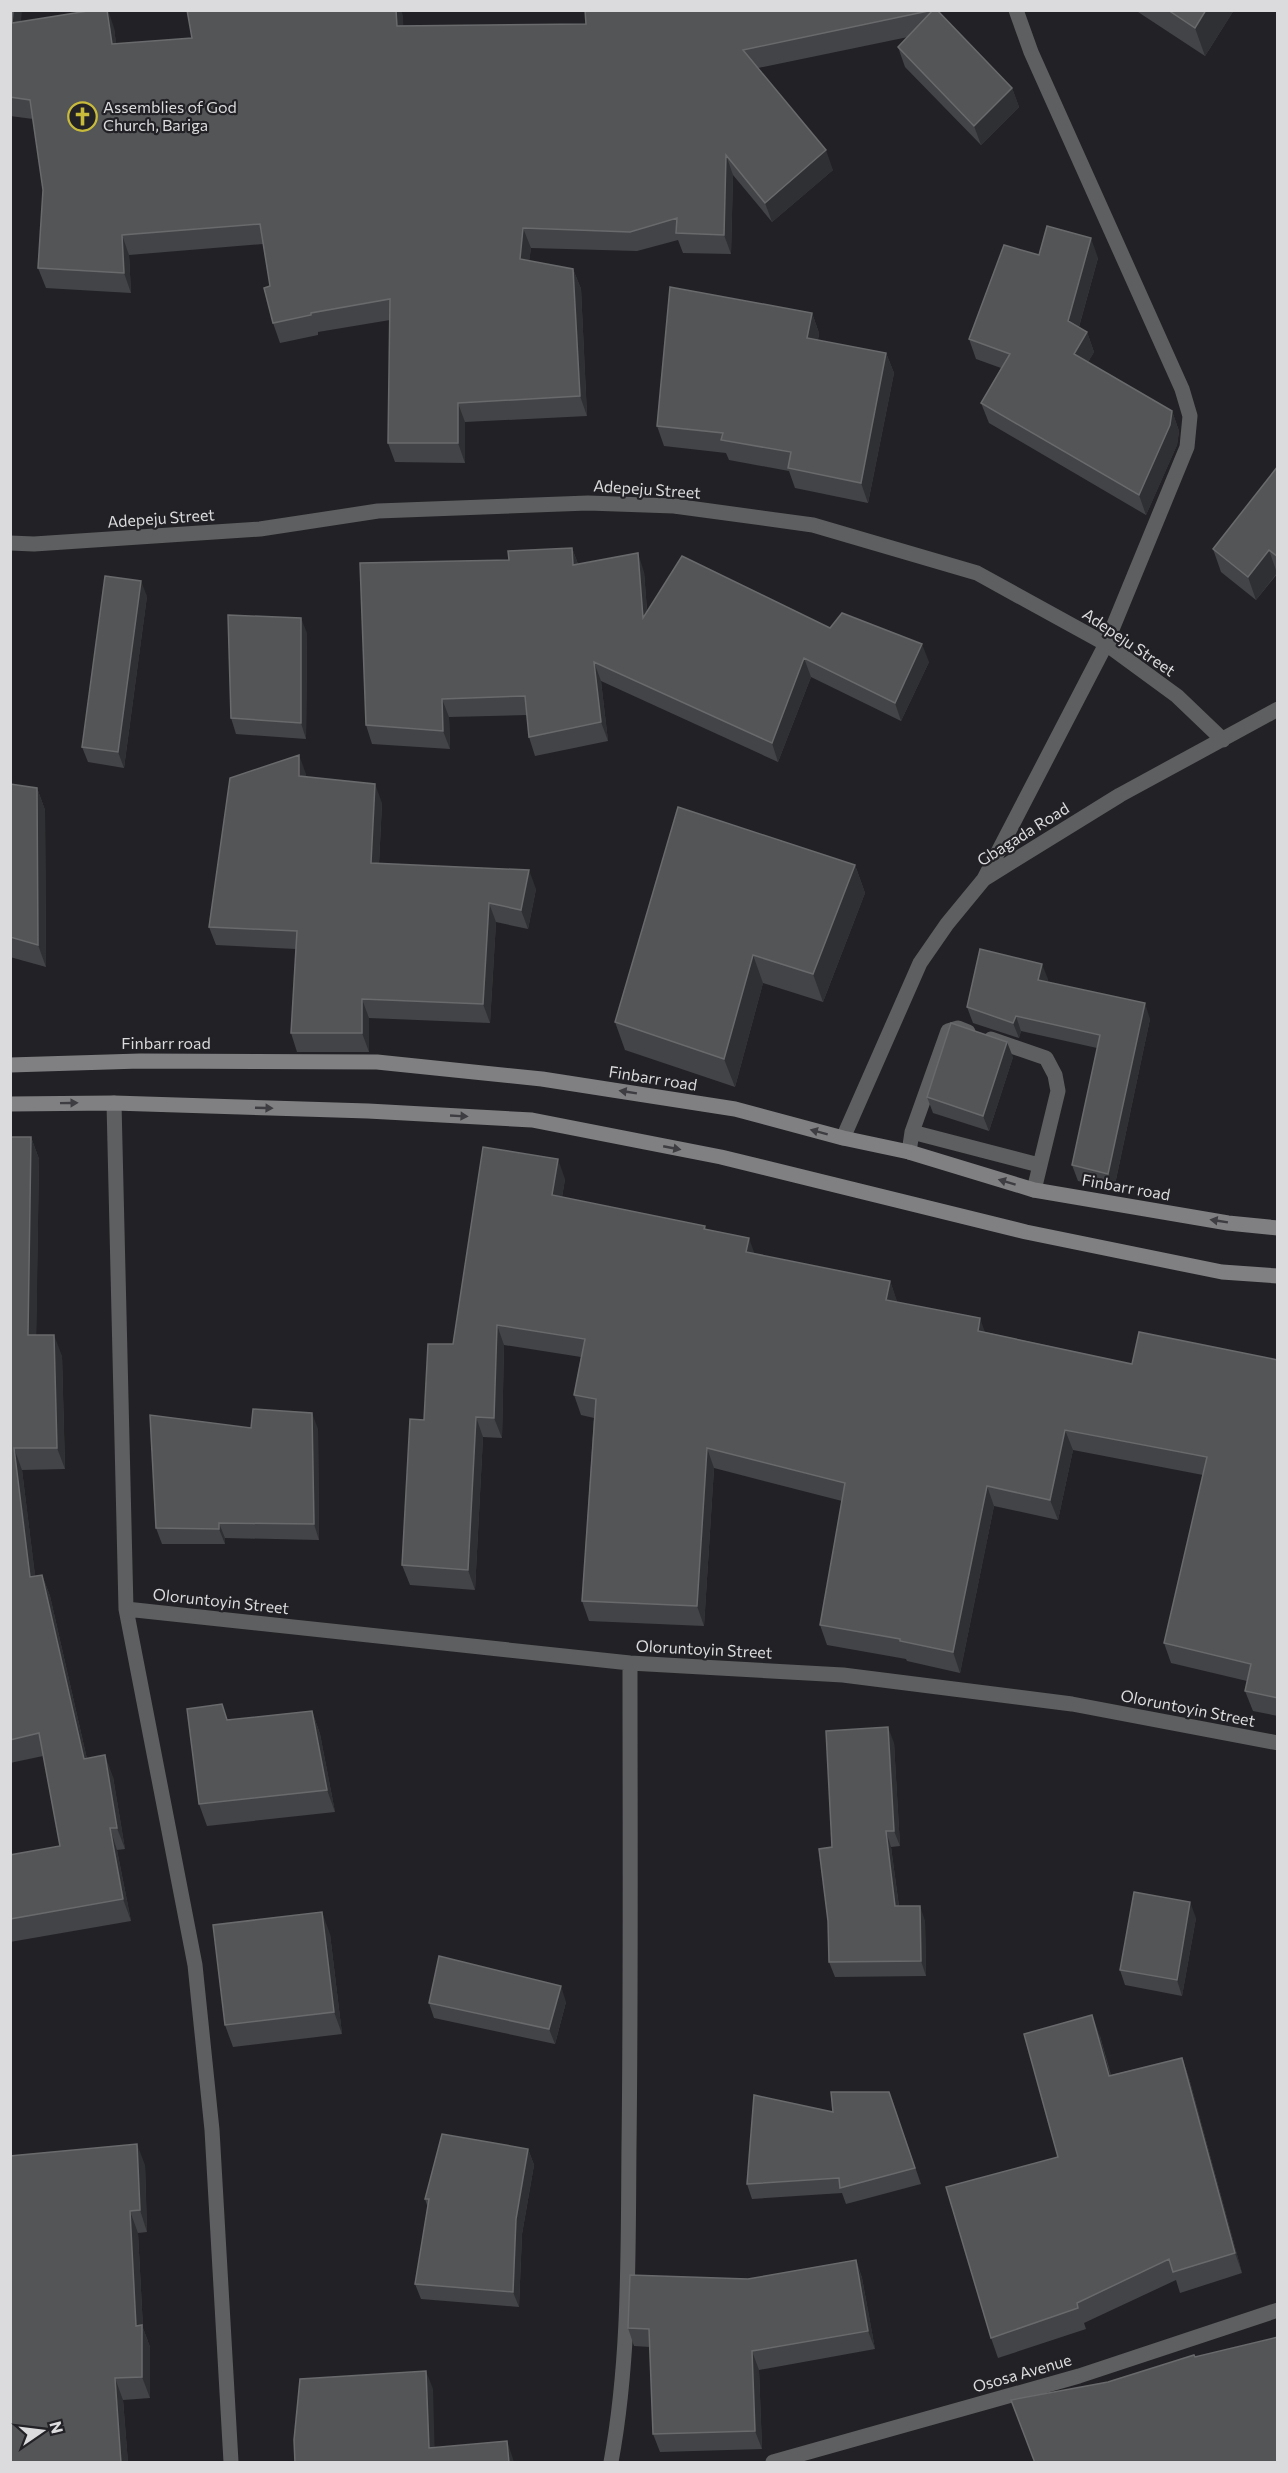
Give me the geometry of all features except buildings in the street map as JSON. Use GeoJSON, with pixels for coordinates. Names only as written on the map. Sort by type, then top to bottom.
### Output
{"type":"FeatureCollection","features":[{"type":"Feature","properties":{"kind":"main road","name":"Finbarr road"},"geometry":{"type":"LineString","coordinates":[[10,1065],[140,1061],[377,1062],[542,1079],[735,1109],[843,1138],[909,1152],[1034,1190],[1228,1223],[1278,1228]]}},
{"type":"Feature","properties":{"kind":"main road"},"geometry":{"type":"LineString","coordinates":[[10,1104],[114,1103],[532,1120],[721,1157],[1026,1232],[1222,1272],[1278,1276]]}},
{"type":"Feature","properties":{"kind":"street"},"geometry":{"type":"LineString","coordinates":[[984,879],[1106,644],[1187,447],[1190,416],[1173,369],[1015,12]]}},
{"type":"Feature","properties":{"kind":"street","name":"Adepeju Street"},"geometry":{"type":"LineString","coordinates":[[10,543],[33,544],[260,529],[378,511],[588,503],[674,506],[813,525],[977,573],[1106,644],[1177,696],[1223,740]]}},
{"type":"Feature","properties":{"kind":"street","name":"Gbagada Road"},"geometry":{"type":"LineString","coordinates":[[843,1138],[920,963],[984,879],[1120,795],[1278,709]]}},
{"type":"Feature","properties":{"kind":"street"},"geometry":{"type":"LineString","coordinates":[[909,1152],[912,1132],[942,1043],[948,1031],[958,1028],[1046,1058],[1051,1065],[1058,1091],[1034,1190]]}},
{"type":"Feature","properties":{"kind":"street"},"geometry":{"type":"LineString","coordinates":[[114,1103],[126,1609],[195,1965],[212,2130],[231,2463]]}},
{"type":"Feature","properties":{"kind":"street"},"geometry":{"type":"LineString","coordinates":[[912,1132],[1039,1165]]}},
{"type":"Feature","properties":{"kind":"street","name":"Oloruntoyin Street"},"geometry":{"type":"LineString","coordinates":[[126,1609],[630,1663],[843,1675],[1072,1704],[1278,1743]]}},
{"type":"Feature","properties":{"kind":"street"},"geometry":{"type":"LineString","coordinates":[[611,2463],[624,2358],[628,2246],[630,1663]]}},
{"type":"Feature","properties":{"kind":"street","name":"Ososa Avenue"},"geometry":{"type":"LineString","coordinates":[[773,2463],[1079,2376],[1278,2310]]}},
{"type":"Feature","properties":{"kind":"place","name":"Assemblies of God Church, Bariga"},"geometry":{"type":"Point","coordinates":[82,116]}}]}
